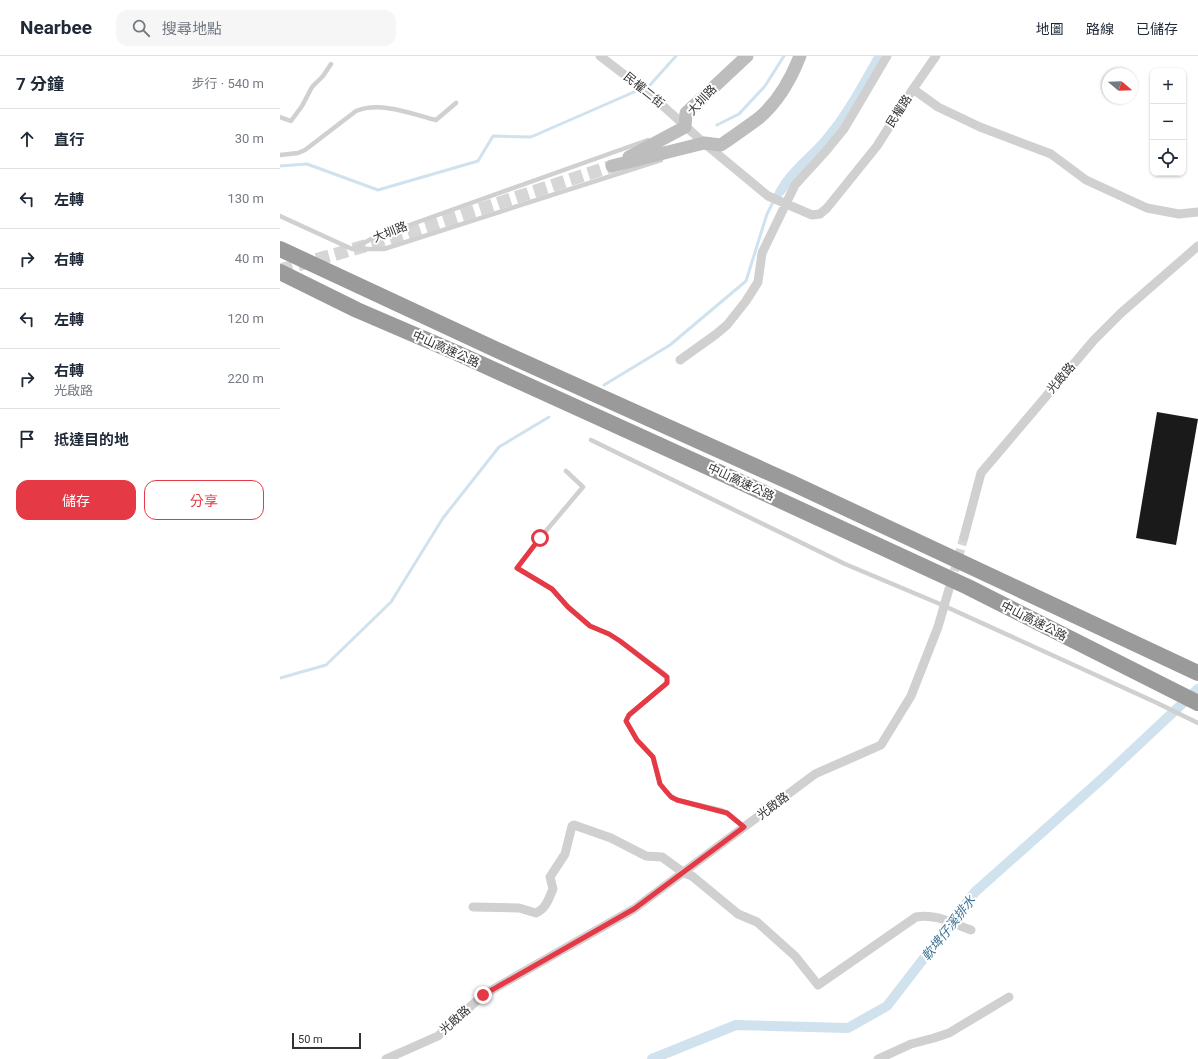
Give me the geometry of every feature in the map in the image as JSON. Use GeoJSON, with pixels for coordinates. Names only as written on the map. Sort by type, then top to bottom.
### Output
{"type":"FeatureCollection","features":[{"type":"Feature","properties":{"kind":"highway","name":"中山高速公路"},"geometry":{"type":"LineString","coordinates":[[280,249],[497,350],[799,486],[1198,673]]}},
{"type":"Feature","properties":{"kind":"highway","name":"中山高速公路"},"geometry":{"type":"LineString","coordinates":[[280,272],[357,310],[464,356],[968,587],[1198,703]]}},
{"type":"Feature","properties":{"kind":"street","name":"民權二街"},"geometry":{"type":"LineString","coordinates":[[600,56],[652,96],[685,127]]}},
{"type":"Feature","properties":{"kind":"street","name":"大圳路"},"geometry":{"type":"LineString","coordinates":[[685,127],[686,113],[747,56]]}},
{"type":"Feature","properties":{"kind":"street"},"geometry":{"type":"LineString","coordinates":[[685,127],[612,166],[704,144],[721,145],[760,117],[778,97],[794,72],[800,56]]}},
{"type":"Feature","properties":{"kind":"street"},"geometry":{"type":"LineString","coordinates":[[680,360],[715,335],[737,313],[746,301],[758,282],[762,253],[783,203],[795,185],[830,147],[844,129],[887,56]]}},
{"type":"Feature","properties":{"kind":"street"},"geometry":{"type":"LineString","coordinates":[[913,90],[936,56]]}},
{"type":"Feature","properties":{"kind":"street","name":"民權路"},"geometry":{"type":"LineString","coordinates":[[685,127],[768,196],[812,215],[820,214],[827,208],[877,146],[913,90],[938,107],[980,127],[1051,154],[1086,180],[1147,208],[1179,214],[1198,212]]}},
{"type":"Feature","properties":{"kind":"street","name":"光啟路"},"geometry":{"type":"LineString","coordinates":[[964,537],[981,473],[1094,340],[1121,313],[1198,246]]}},
{"type":"Feature","properties":{"kind":"street","name":"光啟路"},"geometry":{"type":"LineString","coordinates":[[386,1059],[438,1036],[483,995],[634,909],[815,774],[881,745],[911,696],[938,628],[949,589]]}},
{"type":"Feature","properties":{"kind":"street"},"geometry":{"type":"LineString","coordinates":[[473,907],[510,907],[536,913],[544,908],[553,889],[550,877],[565,854],[572,826],[574,825],[611,838],[646,856],[662,857],[684,873],[692,876],[738,914],[757,922],[795,956],[818,985],[916,917],[924,916],[939,918],[970,930]]}},
{"type":"Feature","properties":{"kind":"street"},"geometry":{"type":"LineString","coordinates":[[878,1059],[911,1044],[949,1033],[1009,997]]}},
{"type":"Feature","properties":{"kind":"lane"},"geometry":{"type":"LineString","coordinates":[[280,116],[290,121],[302,106],[312,87],[320,80],[331,64]]}},
{"type":"Feature","properties":{"kind":"lane"},"geometry":{"type":"LineString","coordinates":[[280,154],[298,153],[305,150],[356,111],[361,109],[377,107],[436,120],[456,103]]}},
{"type":"Feature","properties":{"kind":"lane","name":"大圳路"},"geometry":{"type":"LineString","coordinates":[[352,249],[373,238],[685,127]]}},
{"type":"Feature","properties":{"kind":"lane","name":"大圳路"},"geometry":{"type":"LineString","coordinates":[[352,249],[384,250],[662,160],[704,144]]}},
{"type":"Feature","properties":{"kind":"lane"},"geometry":{"type":"LineString","coordinates":[[280,216],[352,249]]}},
{"type":"Feature","properties":{"kind":"lane"},"geometry":{"type":"LineString","coordinates":[[591,440],[845,564],[1155,702],[1198,723]]}},
{"type":"Feature","properties":{"kind":"lane"},"geometry":{"type":"LineString","coordinates":[[566,471],[583,487],[517,568],[552,589],[568,607],[590,626],[609,634],[620,641],[665,674],[667,677],[667,683],[629,715],[626,721],[637,740],[653,757],[660,784],[671,797],[677,800],[727,813],[744,827]]}},
{"type":"Feature","properties":{"kind":"water"},"geometry":{"type":"Polygon","coordinates":[[[874,56],[882,56],[845,127],[798,176],[780,198],[774,194],[784,178],[817,143],[838,117],[874,56]]]}},
{"type":"Feature","properties":{"kind":"building"},"geometry":{"type":"Polygon","coordinates":[[[1157,412],[1198,419],[1176,545],[1136,538],[1157,412]]]}},
{"type":"Feature","properties":{"kind":"waterway"},"geometry":{"type":"LineString","coordinates":[[280,166],[307,164],[378,190],[478,161],[493,136],[531,137],[650,85],[676,56]]}},
{"type":"Feature","properties":{"kind":"waterway"},"geometry":{"type":"LineString","coordinates":[[717,125],[739,114],[765,86],[784,56]]}},
{"type":"Feature","properties":{"kind":"waterway"},"geometry":{"type":"LineString","coordinates":[[604,385],[670,345],[746,281],[767,214],[774,200]]}},
{"type":"Feature","properties":{"kind":"waterway"},"geometry":{"type":"LineString","coordinates":[[280,678],[326,665],[391,602],[443,518],[499,447],[549,417]]}},
{"type":"Feature","properties":{"kind":"waterway","name":"軟埤仔溪排水"},"geometry":{"type":"LineString","coordinates":[[652,1059],[736,1025],[848,1028],[887,1006],[975,892],[1104,777],[1198,689]]}},
{"type":"Feature","properties":{"kind":"tunnel"},"geometry":{"type":"LineString","coordinates":[[280,270],[389,239],[612,166]]}},
{"type":"Feature","properties":{"kind":"tunnel"},"geometry":{"type":"LineString","coordinates":[[951,584],[964,537]]}},
{"type":"Feature","properties":{"kind":"route"},"geometry":{"type":"LineString","coordinates":[[483,995],[634,909],[744,827],[721,810],[677,800],[671,797],[660,784],[653,757],[637,740],[626,721],[629,715],[667,683],[667,677],[620,641],[609,634],[590,626],[568,607],[552,589],[517,568],[540,538]]}}]}
